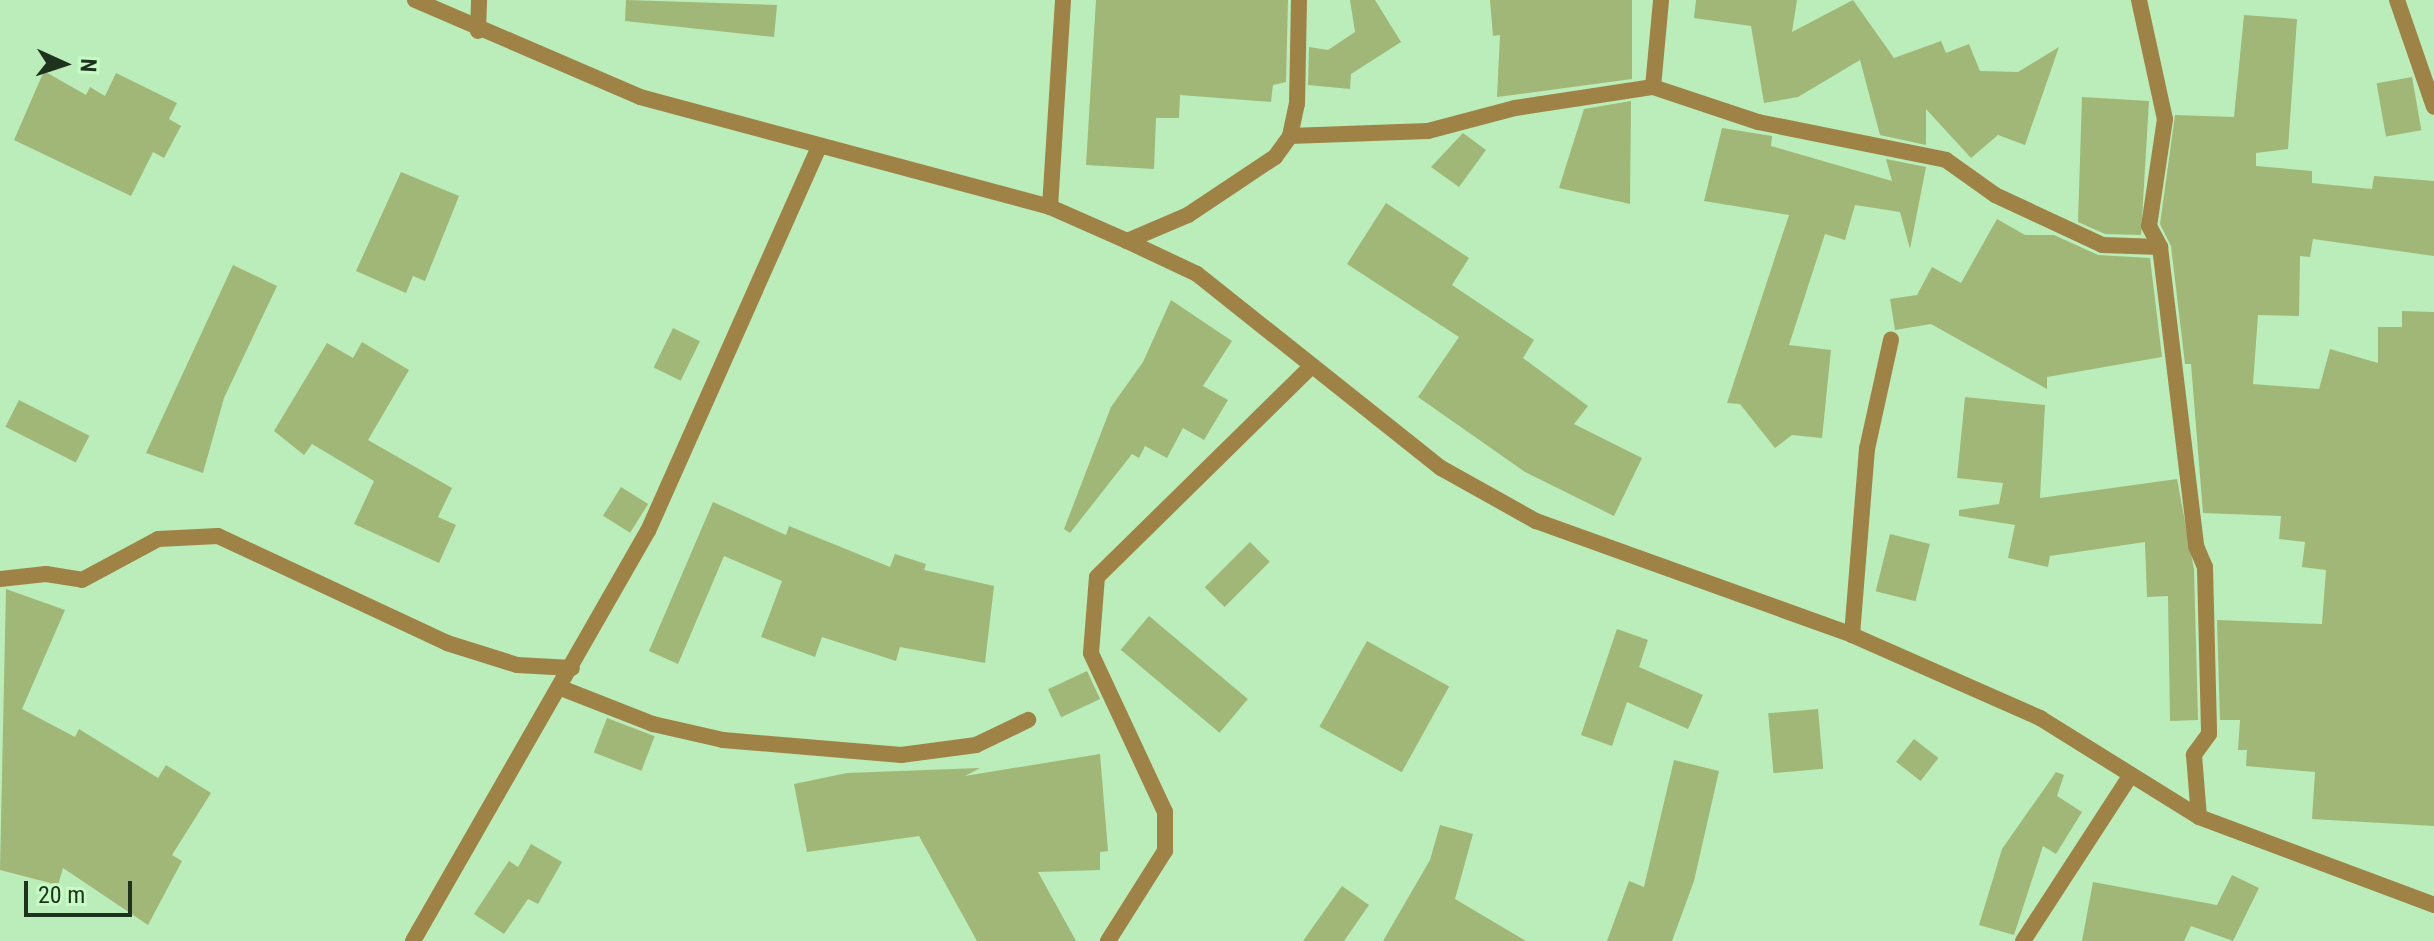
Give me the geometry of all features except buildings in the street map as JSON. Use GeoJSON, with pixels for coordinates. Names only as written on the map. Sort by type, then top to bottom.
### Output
{"type":"FeatureCollection","features":[{"type":"Feature","properties":{"kind":"street"},"geometry":{"type":"LineString","coordinates":[[415,0],[478,31],[640,97],[818,150],[1050,207],[1127,241],[1197,274],[1441,468],[1536,521],[1852,635],[2040,718],[2199,817],[2434,905]]}},
{"type":"Feature","properties":{"kind":"street"},"geometry":{"type":"LineString","coordinates":[[478,31],[479,0]]}},
{"type":"Feature","properties":{"kind":"street"},"geometry":{"type":"LineString","coordinates":[[1050,207],[1063,0]]}},
{"type":"Feature","properties":{"kind":"street"},"geometry":{"type":"LineString","coordinates":[[1290,136],[1299,0]]}},
{"type":"Feature","properties":{"kind":"street"},"geometry":{"type":"LineString","coordinates":[[1653,87],[1661,0]]}},
{"type":"Feature","properties":{"kind":"street"},"geometry":{"type":"LineString","coordinates":[[2139,0],[2165,119],[2149,226],[2160,247],[2196,546],[2205,567],[2209,734],[2194,755],[2199,817]]}},
{"type":"Feature","properties":{"kind":"street"},"geometry":{"type":"LineString","coordinates":[[2397,0],[2434,107]]}},
{"type":"Feature","properties":{"kind":"street"},"geometry":{"type":"LineString","coordinates":[[1127,241],[1240,184],[1290,136],[1428,131],[1515,108],[1653,87],[1758,122],[1946,160],[1995,195],[2102,245],[2160,247]]}},
{"type":"Feature","properties":{"kind":"street"},"geometry":{"type":"LineString","coordinates":[[413,941],[561,688],[648,531],[818,150]]}},
{"type":"Feature","properties":{"kind":"street"},"geometry":{"type":"LineString","coordinates":[[1852,635],[1867,449],[1891,340]]}},
{"type":"Feature","properties":{"kind":"street"},"geometry":{"type":"LineString","coordinates":[[1108,941],[1165,851],[1165,812],[1091,653],[1097,577],[1312,366]]}},
{"type":"Feature","properties":{"kind":"street"},"geometry":{"type":"LineString","coordinates":[[0,579],[46,574],[82,580],[158,539],[218,536],[447,643],[517,665],[572,668]]}},
{"type":"Feature","properties":{"kind":"street"},"geometry":{"type":"LineString","coordinates":[[561,688],[653,724],[723,740],[901,755],[976,745],[1028,720]]}},
{"type":"Feature","properties":{"kind":"street"},"geometry":{"type":"LineString","coordinates":[[2023,941],[2131,775]]}}]}
